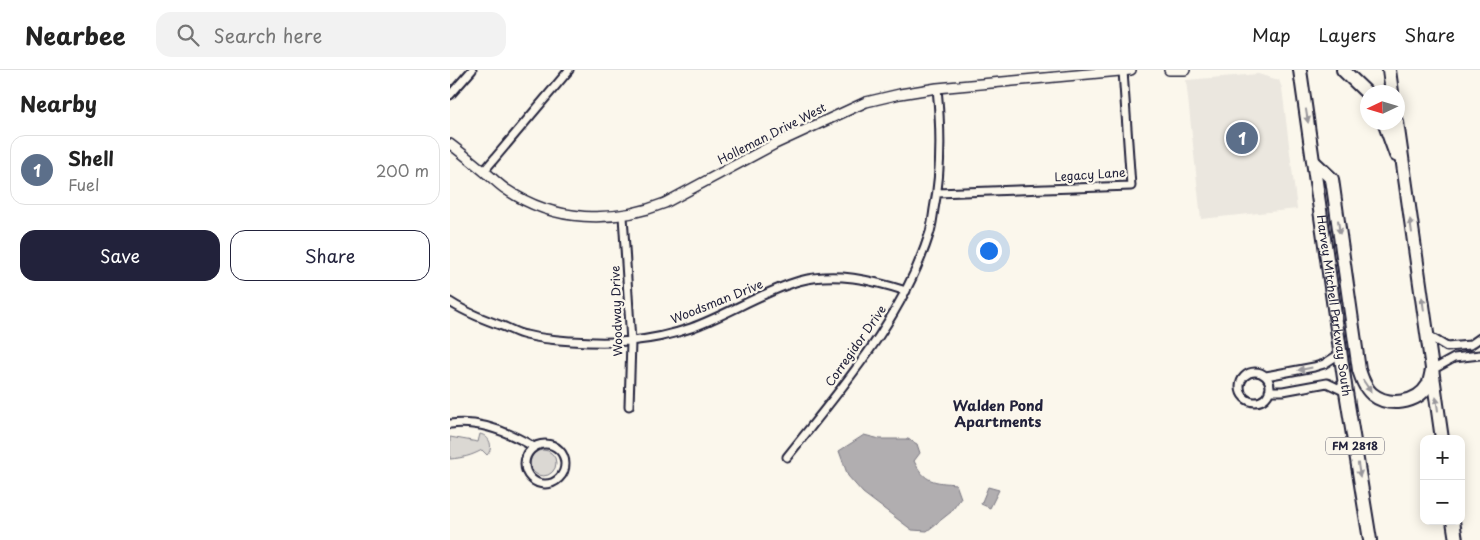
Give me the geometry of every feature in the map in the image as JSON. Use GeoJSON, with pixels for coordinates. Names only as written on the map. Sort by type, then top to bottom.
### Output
{"type":"FeatureCollection","features":[{"type":"Feature","properties":{"kind":"highway","name":"Harvey Mitchell Parkway South"},"geometry":{"type":"LineString","coordinates":[[1300,70],[1346,392],[1370,540]]}},
{"type":"Feature","properties":{"kind":"highway"},"geometry":{"type":"LineString","coordinates":[[1343,70],[1360,86]]}},
{"type":"Feature","properties":{"kind":"highway"},"geometry":{"type":"LineString","coordinates":[[1389,70],[1391,85]]}},
{"type":"Feature","properties":{"kind":"highway"},"geometry":{"type":"LineString","coordinates":[[1387,130],[1406,184]]}},
{"type":"Feature","properties":{"kind":"highway"},"geometry":{"type":"LineString","coordinates":[[1398,130],[1441,435]]}},
{"type":"Feature","properties":{"kind":"highway"},"geometry":{"type":"LineString","coordinates":[[1314,162],[1332,179],[1359,370],[1363,382],[1372,394],[1384,401],[1406,401],[1419,394],[1428,384],[1432,370]]}},
{"type":"Feature","properties":{"kind":"highway"},"geometry":{"type":"LineString","coordinates":[[1454,525],[1456,540]]}},
{"type":"Feature","properties":{"kind":"street"},"geometry":{"type":"LineString","coordinates":[[450,95],[472,70]]}},
{"type":"Feature","properties":{"kind":"street"},"geometry":{"type":"LineString","coordinates":[[484,171],[569,70]]}},
{"type":"Feature","properties":{"kind":"street","name":"Holleman Drive West"},"geometry":{"type":"LineString","coordinates":[[450,144],[505,189],[548,210],[587,217],[622,216],[647,211],[665,204],[775,144],[866,102],[937,88],[1127,70]]}},
{"type":"Feature","properties":{"kind":"street","name":"Legacy Lane"},"geometry":{"type":"LineString","coordinates":[[937,193],[1132,186],[1127,70]]}},
{"type":"Feature","properties":{"kind":"street"},"geometry":{"type":"LineString","coordinates":[[1169,70],[1185,70]]}},
{"type":"Feature","properties":{"kind":"street","name":"Corregidor Drive"},"geometry":{"type":"LineString","coordinates":[[787,457],[882,333],[906,291],[931,230],[940,160],[937,88]]}},
{"type":"Feature","properties":{"kind":"street","name":"Woodway Drive"},"geometry":{"type":"LineString","coordinates":[[622,216],[630,342],[629,406]]}},
{"type":"Feature","properties":{"kind":"street","name":"Woodsman Drive"},"geometry":{"type":"LineString","coordinates":[[450,302],[463,310],[526,335],[600,343],[630,342],[663,336],[690,328],[800,281],[834,277],[851,278],[877,282],[906,291]]}},
{"type":"Feature","properties":{"kind":"street"},"geometry":{"type":"LineString","coordinates":[[1427,335],[1447,347],[1470,344],[1480,338]]}},
{"type":"Feature","properties":{"kind":"street"},"geometry":{"type":"LineString","coordinates":[[1266,376],[1324,364],[1341,352]]}},
{"type":"Feature","properties":{"kind":"street"},"geometry":{"type":"LineString","coordinates":[[1432,370],[1454,358],[1480,355]]}},
{"type":"Feature","properties":{"kind":"street"},"geometry":{"type":"LineString","coordinates":[[1251,372],[1259,372],[1266,376],[1270,383],[1270,391],[1265,398],[1258,402],[1250,402],[1243,397],[1240,390],[1240,382],[1244,375],[1251,372]]}},
{"type":"Feature","properties":{"kind":"street"},"geometry":{"type":"LineString","coordinates":[[1270,391],[1282,391],[1327,383],[1346,392]]}},
{"type":"Feature","properties":{"kind":"street"},"geometry":{"type":"LineString","coordinates":[[450,424],[460,423],[493,427],[534,447],[542,444],[557,448],[565,462],[564,470],[554,482],[546,484],[530,478],[525,462],[528,453],[534,447]]}},
{"type":"Feature","properties":{"kind":"shaded area"},"geometry":{"type":"Polygon","coordinates":[[[1258,74],[1279,80],[1282,88],[1297,209],[1201,219],[1186,80],[1258,74]]]}},
{"type":"Feature","properties":{"kind":"shaded area"},"geometry":{"type":"Polygon","coordinates":[[[480,434],[486,437],[490,443],[487,455],[482,450],[474,454],[450,459],[450,437],[478,442],[480,434]]]}},
{"type":"Feature","properties":{"kind":"shaded area"},"geometry":{"type":"Polygon","coordinates":[[[864,435],[880,439],[908,439],[917,444],[920,453],[914,461],[922,474],[936,482],[956,484],[961,498],[951,512],[927,531],[912,530],[863,493],[848,476],[839,451],[864,435]]]}},
{"type":"Feature","properties":{"kind":"shaded area"},"geometry":{"type":"Polygon","coordinates":[[[543,450],[552,454],[556,463],[552,472],[543,476],[534,472],[530,463],[534,454],[543,450]]]}},
{"type":"Feature","properties":{"kind":"shaded area"},"geometry":{"type":"Polygon","coordinates":[[[988,487],[999,490],[990,508],[981,504],[988,487]]]}},
{"type":"Feature","properties":{"kind":"place","name":"Shell"},"geometry":{"type":"Point","coordinates":[1242,138]}},
{"type":"Feature","properties":{"kind":"district","name":"Walden Pond Apartments"},"geometry":{"type":"Point","coordinates":[998,414]}}]}
